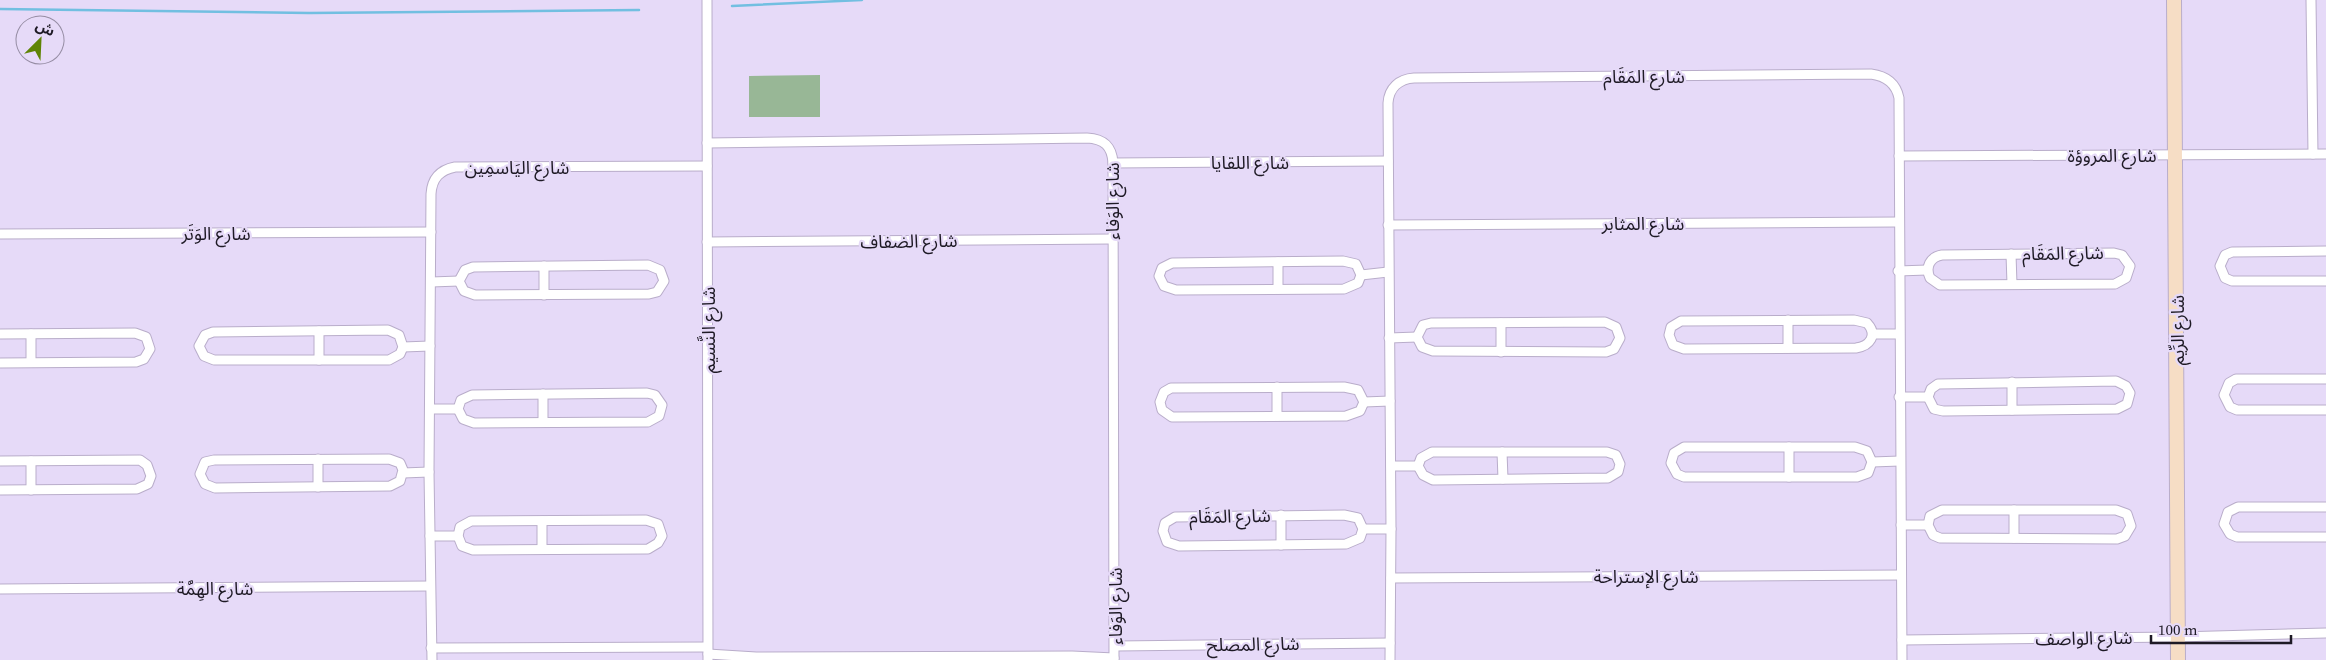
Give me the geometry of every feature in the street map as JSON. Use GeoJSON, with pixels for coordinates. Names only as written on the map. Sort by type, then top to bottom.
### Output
{"type":"FeatureCollection","features":[{"type":"Feature","properties":{"kind":"street","name":"شارع النَّسيم"},"geometry":{"type":"LineString","coordinates":[[707,0],[708,654]]}},
{"type":"Feature","properties":{"kind":"street","name":"شارع الرِّيم"},"geometry":{"type":"LineString","coordinates":[[2174,0],[2178,660]]}},
{"type":"Feature","properties":{"kind":"street"},"geometry":{"type":"LineString","coordinates":[[2311,0],[2313,154]]}},
{"type":"Feature","properties":{"kind":"street","name":"شارع المَقَام"},"geometry":{"type":"LineString","coordinates":[[1390,660],[1391,529],[1388,161],[1390,94],[1399,83],[1414,78],[1877,75],[1890,81],[1898,94],[1902,660]]}},
{"type":"Feature","properties":{"kind":"street","name":"شارع الوَفاء"},"geometry":{"type":"LineString","coordinates":[[707,143],[1087,138],[1100,140],[1108,146],[1111,151],[1112,163],[1115,654]]}},
{"type":"Feature","properties":{"kind":"street","name":"شارع المروؤة"},"geometry":{"type":"LineString","coordinates":[[1899,156],[2326,154]]}},
{"type":"Feature","properties":{"kind":"street","name":"شارع اللقايا"},"geometry":{"type":"LineString","coordinates":[[1112,163],[1388,161]]}},
{"type":"Feature","properties":{"kind":"street","name":"شارع اليَاسمِين"},"geometry":{"type":"LineString","coordinates":[[432,660],[429,472],[431,232],[432,187],[437,176],[448,168],[707,166]]}},
{"type":"Feature","properties":{"kind":"street","name":"شارع المثابر"},"geometry":{"type":"LineString","coordinates":[[1388,225],[1898,222]]}},
{"type":"Feature","properties":{"kind":"street","name":"شارع الوَتَر"},"geometry":{"type":"LineString","coordinates":[[0,234],[431,232]]}},
{"type":"Feature","properties":{"kind":"street","name":"شارع الضفاف"},"geometry":{"type":"LineString","coordinates":[[707,242],[1112,239]]}},
{"type":"Feature","properties":{"kind":"street"},"geometry":{"type":"LineString","coordinates":[[2326,251],[2232,252],[2225,255],[2220,266],[2225,278],[2232,281],[2326,281]]}},
{"type":"Feature","properties":{"kind":"street","name":"شارع المَقَام"},"geometry":{"type":"LineString","coordinates":[[2011,254],[2012,284]]}},
{"type":"Feature","properties":{"kind":"street","name":"شارع المَقَام"},"geometry":{"type":"LineString","coordinates":[[2011,254],[2118,254],[2128,262],[2130,270],[2126,278],[2115,284],[1940,285],[1930,278],[1927,270],[1930,261],[1938,256],[2011,254]]}},
{"type":"Feature","properties":{"kind":"street"},"geometry":{"type":"LineString","coordinates":[[1278,262],[1278,289]]}},
{"type":"Feature","properties":{"kind":"street"},"geometry":{"type":"LineString","coordinates":[[1278,262],[1352,262],[1358,267],[1361,275],[1358,283],[1344,289],[1176,290],[1164,286],[1159,276],[1164,266],[1172,263],[1278,262]]}},
{"type":"Feature","properties":{"kind":"street"},"geometry":{"type":"LineString","coordinates":[[544,266],[544,295]]}},
{"type":"Feature","properties":{"kind":"street"},"geometry":{"type":"LineString","coordinates":[[544,266],[653,266],[662,273],[664,282],[657,292],[649,294],[544,295],[471,294],[464,291],[460,281],[462,273],[469,268],[544,266]]}},
{"type":"Feature","properties":{"kind":"street"},"geometry":{"type":"LineString","coordinates":[[1898,271],[1927,270]]}},
{"type":"Feature","properties":{"kind":"street"},"geometry":{"type":"LineString","coordinates":[[1361,275],[1388,272]]}},
{"type":"Feature","properties":{"kind":"street"},"geometry":{"type":"LineString","coordinates":[[431,282],[460,281]]}},
{"type":"Feature","properties":{"kind":"street"},"geometry":{"type":"LineString","coordinates":[[1788,320],[1859,320],[1867,323],[1873,334],[1869,343],[1862,347],[1680,349],[1671,342],[1668,335],[1671,327],[1681,321],[1788,320]]}},
{"type":"Feature","properties":{"kind":"street"},"geometry":{"type":"LineString","coordinates":[[1788,320],[1788,348]]}},
{"type":"Feature","properties":{"kind":"street"},"geometry":{"type":"LineString","coordinates":[[1427,323],[1501,323],[1609,323],[1616,327],[1620,338],[1614,349],[1606,352],[1501,352],[1429,351],[1419,345],[1417,337],[1419,329],[1427,323]]}},
{"type":"Feature","properties":{"kind":"street"},"geometry":{"type":"LineString","coordinates":[[1501,323],[1501,352]]}},
{"type":"Feature","properties":{"kind":"street"},"geometry":{"type":"LineString","coordinates":[[319,331],[319,360]]}},
{"type":"Feature","properties":{"kind":"street"},"geometry":{"type":"LineString","coordinates":[[392,331],[402,338],[403,346],[400,354],[389,360],[214,360],[204,356],[199,346],[201,338],[213,332],[392,331]]}},
{"type":"Feature","properties":{"kind":"street"},"geometry":{"type":"LineString","coordinates":[[0,334],[139,333],[146,337],[150,349],[147,356],[136,362],[0,363]]}},
{"type":"Feature","properties":{"kind":"street"},"geometry":{"type":"LineString","coordinates":[[31,334],[31,362]]}},
{"type":"Feature","properties":{"kind":"street"},"geometry":{"type":"LineString","coordinates":[[1873,334],[1899,334]]}},
{"type":"Feature","properties":{"kind":"street"},"geometry":{"type":"LineString","coordinates":[[1389,338],[1417,337]]}},
{"type":"Feature","properties":{"kind":"street"},"geometry":{"type":"LineString","coordinates":[[403,346],[430,346]]}},
{"type":"Feature","properties":{"kind":"street"},"geometry":{"type":"LineString","coordinates":[[2326,379],[2236,379],[2228,383],[2224,395],[2230,407],[2237,410],[2326,410]]}},
{"type":"Feature","properties":{"kind":"street"},"geometry":{"type":"LineString","coordinates":[[2012,382],[2012,410]]}},
{"type":"Feature","properties":{"kind":"street"},"geometry":{"type":"LineString","coordinates":[[2012,382],[2116,382],[2126,386],[2130,393],[2127,404],[2117,409],[1939,410],[1931,405],[1928,397],[1931,388],[1938,384],[2012,382]]}},
{"type":"Feature","properties":{"kind":"street"},"geometry":{"type":"LineString","coordinates":[[1277,387],[1277,416]]}},
{"type":"Feature","properties":{"kind":"street"},"geometry":{"type":"LineString","coordinates":[[1350,387],[1358,390],[1364,402],[1360,411],[1352,415],[1172,417],[1162,410],[1160,402],[1164,392],[1171,388],[1350,387]]}},
{"type":"Feature","properties":{"kind":"street"},"geometry":{"type":"LineString","coordinates":[[651,393],[658,397],[662,409],[659,416],[648,422],[474,423],[463,419],[458,409],[461,400],[468,395],[543,394],[651,393]]}},
{"type":"Feature","properties":{"kind":"street"},"geometry":{"type":"LineString","coordinates":[[543,394],[543,422]]}},
{"type":"Feature","properties":{"kind":"street"},"geometry":{"type":"LineString","coordinates":[[1899,397],[1928,397]]}},
{"type":"Feature","properties":{"kind":"street"},"geometry":{"type":"LineString","coordinates":[[1364,402],[1390,401]]}},
{"type":"Feature","properties":{"kind":"street"},"geometry":{"type":"LineString","coordinates":[[430,409],[458,409]]}},
{"type":"Feature","properties":{"kind":"street"},"geometry":{"type":"LineString","coordinates":[[1684,447],[1789,447],[1859,448],[1867,451],[1872,462],[1870,470],[1861,476],[1789,477],[1684,477],[1676,474],[1671,463],[1674,453],[1684,447]]}},
{"type":"Feature","properties":{"kind":"street"},"geometry":{"type":"LineString","coordinates":[[1789,447],[1789,477]]}},
{"type":"Feature","properties":{"kind":"street"},"geometry":{"type":"LineString","coordinates":[[1432,452],[1502,452],[1610,452],[1616,455],[1620,464],[1618,472],[1608,478],[1433,480],[1423,475],[1418,466],[1421,458],[1432,452]]}},
{"type":"Feature","properties":{"kind":"street"},"geometry":{"type":"LineString","coordinates":[[1502,452],[1502,479]]}},
{"type":"Feature","properties":{"kind":"street"},"geometry":{"type":"LineString","coordinates":[[318,459],[318,487]]}},
{"type":"Feature","properties":{"kind":"street"},"geometry":{"type":"LineString","coordinates":[[318,459],[393,459],[400,463],[403,473],[400,481],[390,486],[215,488],[204,484],[200,474],[205,462],[214,460],[318,459]]}},
{"type":"Feature","properties":{"kind":"street"},"geometry":{"type":"LineString","coordinates":[[0,461],[140,460],[147,465],[151,476],[144,487],[137,489],[0,490]]}},
{"type":"Feature","properties":{"kind":"street"},"geometry":{"type":"LineString","coordinates":[[31,461],[31,490]]}},
{"type":"Feature","properties":{"kind":"street"},"geometry":{"type":"LineString","coordinates":[[1872,462],[1900,461]]}},
{"type":"Feature","properties":{"kind":"street"},"geometry":{"type":"LineString","coordinates":[[1390,466],[1418,466]]}},
{"type":"Feature","properties":{"kind":"street"},"geometry":{"type":"LineString","coordinates":[[403,473],[429,472]]}},
{"type":"Feature","properties":{"kind":"street"},"geometry":{"type":"LineString","coordinates":[[2326,507],[2238,507],[2228,512],[2224,524],[2230,534],[2237,538],[2326,537]]}},
{"type":"Feature","properties":{"kind":"street"},"geometry":{"type":"LineString","coordinates":[[2014,510],[2014,538]]}},
{"type":"Feature","properties":{"kind":"street"},"geometry":{"type":"LineString","coordinates":[[2014,510],[2120,510],[2127,514],[2131,526],[2125,536],[2117,538],[1940,538],[1933,535],[1928,525],[1930,516],[1938,511],[2014,510]]}},
{"type":"Feature","properties":{"kind":"street","name":"شارع المَقَام"},"geometry":{"type":"LineString","coordinates":[[1280,545],[1281,515]]}},
{"type":"Feature","properties":{"kind":"street","name":"شارع المَقَام"},"geometry":{"type":"LineString","coordinates":[[1281,515],[1349,515],[1358,518],[1363,529],[1360,538],[1352,543],[1280,545],[1179,546],[1167,542],[1163,531],[1168,520],[1175,517],[1281,515]]}},
{"type":"Feature","properties":{"kind":"street"},"geometry":{"type":"LineString","coordinates":[[651,520],[658,524],[662,536],[658,544],[648,549],[473,550],[462,546],[458,536],[460,527],[467,522],[542,521],[651,520]]}},
{"type":"Feature","properties":{"kind":"street"},"geometry":{"type":"LineString","coordinates":[[542,521],[542,549]]}},
{"type":"Feature","properties":{"kind":"street"},"geometry":{"type":"LineString","coordinates":[[1901,525],[1928,525]]}},
{"type":"Feature","properties":{"kind":"street"},"geometry":{"type":"LineString","coordinates":[[1363,529],[1391,529]]}},
{"type":"Feature","properties":{"kind":"street"},"geometry":{"type":"LineString","coordinates":[[430,536],[458,536]]}},
{"type":"Feature","properties":{"kind":"street","name":"شارع الإستراحة"},"geometry":{"type":"LineString","coordinates":[[1391,578],[1901,575]]}},
{"type":"Feature","properties":{"kind":"street","name":"شارع الهِمَّة"},"geometry":{"type":"LineString","coordinates":[[0,589],[430,586]]}},
{"type":"Feature","properties":{"kind":"street","name":"شارع الواصف"},"geometry":{"type":"LineString","coordinates":[[1902,640],[2178,637],[2326,633]]}},
{"type":"Feature","properties":{"kind":"street","name":"شارع المصلح"},"geometry":{"type":"LineString","coordinates":[[756,657],[1072,656],[1087,652],[1115,654],[1390,643]]}},
{"type":"Feature","properties":{"kind":"street"},"geometry":{"type":"LineString","coordinates":[[432,648],[708,654],[756,657]]}},
{"type":"Feature","properties":{"kind":"street"},"geometry":{"type":"LineString","coordinates":[[725,660],[756,657]]}},
{"type":"Feature","properties":{"kind":"green space"},"geometry":{"type":"Polygon","coordinates":[[[820,75],[820,117],[749,117],[749,76],[820,75]]]}},
{"type":"Feature","properties":{"kind":"waterway"},"geometry":{"type":"LineString","coordinates":[[732,6],[862,0]]}},
{"type":"Feature","properties":{"kind":"waterway"},"geometry":{"type":"LineString","coordinates":[[0,9],[309,13],[639,10]]}}]}
